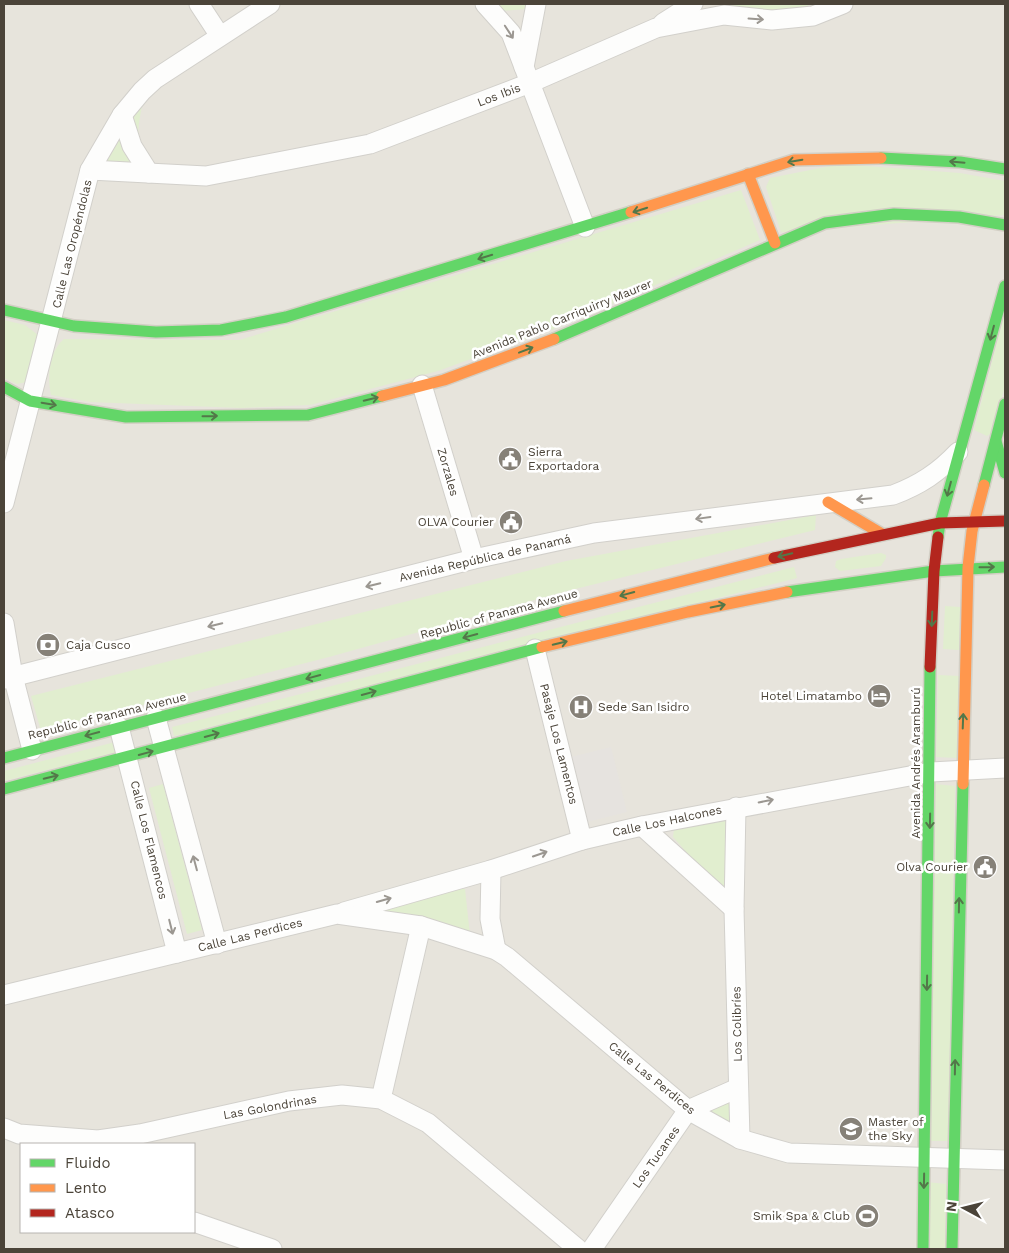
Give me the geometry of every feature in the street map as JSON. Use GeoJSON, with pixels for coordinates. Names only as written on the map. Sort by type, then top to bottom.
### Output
{"type":"FeatureCollection","features":[{"type":"Feature","properties":{"kind":"main road"},"geometry":{"type":"LineString","coordinates":[[4,310],[74,326],[156,332],[221,330],[286,317],[585,228],[794,160],[842,158],[960,162],[1005,169]]}},
{"type":"Feature","properties":{"kind":"main road"},"geometry":{"type":"LineString","coordinates":[[748,174],[775,243]]}},
{"type":"Feature","properties":{"kind":"main road","name":"Avenida Pablo Carriquirry Maurer"},"geometry":{"type":"LineString","coordinates":[[4,387],[30,401],[126,417],[308,415],[479,368],[547,342],[825,223],[894,214],[959,217],[1005,224]]}},
{"type":"Feature","properties":{"kind":"main road","name":"Avenida Andrés Aramburú"},"geometry":{"type":"LineString","coordinates":[[923,1249],[930,772],[935,662],[934,571],[940,524],[968,453],[1005,286]]}},
{"type":"Feature","properties":{"kind":"main road"},"geometry":{"type":"LineString","coordinates":[[952,1249],[962,769],[960,662],[968,567],[975,520],[1005,404]]}},
{"type":"Feature","properties":{"kind":"main road"},"geometry":{"type":"LineString","coordinates":[[968,453],[988,457],[994,446]]}},
{"type":"Feature","properties":{"kind":"main road"},"geometry":{"type":"LineString","coordinates":[[994,446],[1005,473]]}},
{"type":"Feature","properties":{"kind":"main road"},"geometry":{"type":"LineString","coordinates":[[828,502],[882,534]]}},
{"type":"Feature","properties":{"kind":"main road","name":"Republic of Panama Avenue"},"geometry":{"type":"LineString","coordinates":[[4,758],[681,580],[811,553],[882,534],[975,520],[1005,521]]}},
{"type":"Feature","properties":{"kind":"main road"},"geometry":{"type":"LineString","coordinates":[[4,789],[535,649],[814,582],[968,567],[1005,567]]}},
{"type":"Feature","properties":{"kind":"street"},"geometry":{"type":"LineString","coordinates":[[199,4],[220,36]]}},
{"type":"Feature","properties":{"kind":"street","name":"Calle Las Oropéndolas"},"geometry":{"type":"LineString","coordinates":[[4,503],[90,170],[122,115],[142,91],[156,79],[270,4]]}},
{"type":"Feature","properties":{"kind":"street"},"geometry":{"type":"LineString","coordinates":[[484,4],[511,33],[585,228]]}},
{"type":"Feature","properties":{"kind":"street"},"geometry":{"type":"LineString","coordinates":[[527,75],[536,4]]}},
{"type":"Feature","properties":{"kind":"street"},"geometry":{"type":"LineString","coordinates":[[656,28],[693,4]]}},
{"type":"Feature","properties":{"kind":"street","name":"Los Ibis"},"geometry":{"type":"LineString","coordinates":[[90,170],[206,176],[370,144],[527,75],[656,28],[720,10],[772,20],[813,16],[843,4]]}},
{"type":"Feature","properties":{"kind":"street"},"geometry":{"type":"LineString","coordinates":[[122,115],[132,146],[148,172]]}},
{"type":"Feature","properties":{"kind":"street","name":"Zorzales"},"geometry":{"type":"LineString","coordinates":[[422,385],[474,559]]}},
{"type":"Feature","properties":{"kind":"street","name":"Avenida República de Panamá"},"geometry":{"type":"LineString","coordinates":[[8,678],[474,559],[594,533],[879,497],[912,488],[968,453]]}},
{"type":"Feature","properties":{"kind":"street"},"geometry":{"type":"LineString","coordinates":[[4,623],[8,678],[32,750]]}},
{"type":"Feature","properties":{"kind":"street","name":"Pasaje Los Lamentos"},"geometry":{"type":"LineString","coordinates":[[535,649],[582,840]]}},
{"type":"Feature","properties":{"kind":"street"},"geometry":{"type":"LineString","coordinates":[[156,718],[217,944]]}},
{"type":"Feature","properties":{"kind":"street","name":"Calle Los Flamencos"},"geometry":{"type":"LineString","coordinates":[[119,727],[178,953]]}},
{"type":"Feature","properties":{"kind":"street","name":"Calle Los Halcones"},"geometry":{"type":"LineString","coordinates":[[337,914],[491,870],[582,840],[642,826],[930,772],[1005,768]]}},
{"type":"Feature","properties":{"kind":"street","name":"Los Colibríes"},"geometry":{"type":"LineString","coordinates":[[736,807],[734,909],[740,1140]]}},
{"type":"Feature","properties":{"kind":"street"},"geometry":{"type":"LineString","coordinates":[[642,826],[734,909]]}},
{"type":"Feature","properties":{"kind":"street"},"geometry":{"type":"LineString","coordinates":[[491,870],[490,919],[496,950]]}},
{"type":"Feature","properties":{"kind":"street","name":"Calle Las Perdices"},"geometry":{"type":"LineString","coordinates":[[4,994],[337,914],[421,926],[496,950],[688,1110],[740,1140],[789,1153],[1005,1160]]}},
{"type":"Feature","properties":{"kind":"street"},"geometry":{"type":"LineString","coordinates":[[380,1099],[421,926]]}},
{"type":"Feature","properties":{"kind":"street"},"geometry":{"type":"LineString","coordinates":[[688,1110],[738,1088]]}},
{"type":"Feature","properties":{"kind":"street","name":"Las Golondrinas"},"geometry":{"type":"LineString","coordinates":[[11,1131],[98,1140],[140,1134],[289,1101],[342,1095],[380,1099],[428,1123],[578,1249]]}},
{"type":"Feature","properties":{"kind":"street","name":"Los Tucanes"},"geometry":{"type":"LineString","coordinates":[[592,1249],[688,1110]]}},
{"type":"Feature","properties":{"kind":"street"},"geometry":{"type":"LineString","coordinates":[[162,1143],[181,1124]]}},
{"type":"Feature","properties":{"kind":"street"},"geometry":{"type":"LineString","coordinates":[[11,1131],[36,1143]]}},
{"type":"Feature","properties":{"kind":"street"},"geometry":{"type":"LineString","coordinates":[[195,1222],[272,1249]]}},
{"type":"Feature","properties":{"kind":"shaded area"},"geometry":{"type":"Polygon","coordinates":[[[4,4],[1005,4],[1005,1249],[4,1249],[4,4]]]}},
{"type":"Feature","properties":{"kind":"shaded area"},"geometry":{"type":"Polygon","coordinates":[[[611,747],[627,812],[587,822],[571,757],[611,747]]]}},
{"type":"Feature","properties":{"kind":"green space"},"geometry":{"type":"Polygon","coordinates":[[[494,4],[528,4],[527,9],[501,11],[494,4]]]}},
{"type":"Feature","properties":{"kind":"green space"},"geometry":{"type":"Polygon","coordinates":[[[723,4],[813,4],[792,9],[755,11],[743,10],[723,4]]]}},
{"type":"Feature","properties":{"kind":"green space"},"geometry":{"type":"Polygon","coordinates":[[[143,102],[138,130],[140,145],[149,159],[157,166],[100,164],[143,102]]]}},
{"type":"Feature","properties":{"kind":"green space"},"geometry":{"type":"Polygon","coordinates":[[[840,164],[960,173],[1005,181],[1005,215],[781,232],[766,187],[770,178],[840,164]]]}},
{"type":"Feature","properties":{"kind":"green space"},"geometry":{"type":"Polygon","coordinates":[[[741,190],[760,240],[556,328],[438,371],[310,405],[241,408],[90,402],[51,395],[50,365],[55,350],[64,339],[239,340],[741,190]]]}},
{"type":"Feature","properties":{"kind":"green space"},"geometry":{"type":"Polygon","coordinates":[[[1005,312],[1005,386],[993,432],[987,436],[974,430],[1005,312]]]}},
{"type":"Feature","properties":{"kind":"green space"},"geometry":{"type":"Polygon","coordinates":[[[4,320],[25,325],[38,335],[27,382],[17,384],[4,378],[4,320]]]}},
{"type":"Feature","properties":{"kind":"green space"},"geometry":{"type":"Polygon","coordinates":[[[816,515],[815,530],[567,591],[329,657],[41,731],[31,696],[566,561],[816,515]]]}},
{"type":"Feature","properties":{"kind":"green space"},"geometry":{"type":"Polygon","coordinates":[[[881,553],[886,555],[886,558],[881,566],[840,571],[835,567],[836,561],[841,559],[881,553]]]}},
{"type":"Feature","properties":{"kind":"green space"},"geometry":{"type":"Polygon","coordinates":[[[794,567],[797,578],[174,736],[172,727],[794,567]]]}},
{"type":"Feature","properties":{"kind":"green space"},"geometry":{"type":"Polygon","coordinates":[[[945,606],[960,607],[959,650],[943,649],[945,606]]]}},
{"type":"Feature","properties":{"kind":"green space"},"geometry":{"type":"Polygon","coordinates":[[[938,675],[960,676],[957,758],[936,757],[938,675]]]}},
{"type":"Feature","properties":{"kind":"green space"},"geometry":{"type":"Polygon","coordinates":[[[115,742],[117,752],[4,781],[4,771],[115,742]]]}},
{"type":"Feature","properties":{"kind":"green space"},"geometry":{"type":"Polygon","coordinates":[[[163,784],[202,930],[187,934],[149,788],[163,784]]]}},
{"type":"Feature","properties":{"kind":"green space"},"geometry":{"type":"Polygon","coordinates":[[[935,784],[955,786],[948,1141],[931,1141],[935,784]]]}},
{"type":"Feature","properties":{"kind":"green space"},"geometry":{"type":"Polygon","coordinates":[[[729,817],[732,889],[720,890],[673,837],[674,829],[729,817]]]}},
{"type":"Feature","properties":{"kind":"green space"},"geometry":{"type":"Polygon","coordinates":[[[449,888],[465,889],[470,935],[448,924],[426,918],[379,913],[382,905],[449,888]]]}},
{"type":"Feature","properties":{"kind":"green space"},"geometry":{"type":"Polygon","coordinates":[[[730,1100],[730,1124],[709,1112],[730,1100]]]}},
{"type":"Feature","properties":{"kind":"green space"},"geometry":{"type":"Polygon","coordinates":[[[927,1182],[946,1184],[945,1249],[926,1249],[927,1182]]]}},
{"type":"Feature","properties":{"kind":"traffic: fast"},"geometry":{"type":"LineString","coordinates":[[881,158],[960,162],[1005,169]]}},
{"type":"Feature","properties":{"kind":"traffic: fast"},"geometry":{"type":"LineString","coordinates":[[4,310],[74,326],[156,332],[221,330],[286,317],[631,212]]}},
{"type":"Feature","properties":{"kind":"traffic: fast"},"geometry":{"type":"LineString","coordinates":[[554,339],[825,223],[894,214],[959,217],[1005,225]]}},
{"type":"Feature","properties":{"kind":"traffic: fast"},"geometry":{"type":"LineString","coordinates":[[938,537],[940,523],[1005,286]]}},
{"type":"Feature","properties":{"kind":"traffic: fast"},"geometry":{"type":"LineString","coordinates":[[4,387],[30,401],[126,417],[308,415],[382,396]]}},
{"type":"Feature","properties":{"kind":"traffic: fast"},"geometry":{"type":"LineString","coordinates":[[984,485],[1005,404]]}},
{"type":"Feature","properties":{"kind":"traffic: fast"},"geometry":{"type":"LineString","coordinates":[[996,441],[1005,473]]}},
{"type":"Feature","properties":{"kind":"traffic: fast"},"geometry":{"type":"LineString","coordinates":[[787,592],[934,571],[1005,567]]}},
{"type":"Feature","properties":{"kind":"traffic: fast"},"geometry":{"type":"LineString","coordinates":[[4,758],[564,611]]}},
{"type":"Feature","properties":{"kind":"traffic: fast"},"geometry":{"type":"LineString","coordinates":[[4,789],[542,647]]}},
{"type":"Feature","properties":{"kind":"traffic: fast"},"geometry":{"type":"LineString","coordinates":[[923,1249],[930,667]]}},
{"type":"Feature","properties":{"kind":"traffic: fast"},"geometry":{"type":"LineString","coordinates":[[952,1249],[963,784]]}},
{"type":"Feature","properties":{"kind":"traffic: slow"},"geometry":{"type":"LineString","coordinates":[[631,212],[794,160],[881,158]]}},
{"type":"Feature","properties":{"kind":"traffic: slow"},"geometry":{"type":"LineString","coordinates":[[748,174],[775,243]]}},
{"type":"Feature","properties":{"kind":"traffic: slow"},"geometry":{"type":"LineString","coordinates":[[382,396],[444,380],[554,339]]}},
{"type":"Feature","properties":{"kind":"traffic: slow"},"geometry":{"type":"LineString","coordinates":[[963,784],[968,567],[972,531],[984,485]]}},
{"type":"Feature","properties":{"kind":"traffic: slow"},"geometry":{"type":"LineString","coordinates":[[828,502],[882,534]]}},
{"type":"Feature","properties":{"kind":"traffic: slow"},"geometry":{"type":"LineString","coordinates":[[564,611],[774,558]]}},
{"type":"Feature","properties":{"kind":"traffic: slow"},"geometry":{"type":"LineString","coordinates":[[542,647],[688,612],[787,592]]}},
{"type":"Feature","properties":{"kind":"traffic: jam"},"geometry":{"type":"LineString","coordinates":[[774,558],[940,523],[1005,521]]}},
{"type":"Feature","properties":{"kind":"traffic: jam"},"geometry":{"type":"LineString","coordinates":[[930,667],[934,571],[938,537]]}},
{"type":"Feature","properties":{"kind":"place","name":"Sierra Exportadora"},"geometry":{"type":"Point","coordinates":[510,459]}},
{"type":"Feature","properties":{"kind":"place","name":"OLVA Courier"},"geometry":{"type":"Point","coordinates":[511,522]}},
{"type":"Feature","properties":{"kind":"place","name":"Caja Cusco"},"geometry":{"type":"Point","coordinates":[48,645]}},
{"type":"Feature","properties":{"kind":"place","name":"Hotel Limatambo"},"geometry":{"type":"Point","coordinates":[879,696]}},
{"type":"Feature","properties":{"kind":"place","name":"Sede San Isidro"},"geometry":{"type":"Point","coordinates":[581,707]}},
{"type":"Feature","properties":{"kind":"place","name":"Olva Courier"},"geometry":{"type":"Point","coordinates":[985,867]}},
{"type":"Feature","properties":{"kind":"place","name":"Master of the Sky"},"geometry":{"type":"Point","coordinates":[851,1129]}},
{"type":"Feature","properties":{"kind":"place","name":"Smik Spa & Club"},"geometry":{"type":"Point","coordinates":[867,1216]}}]}
